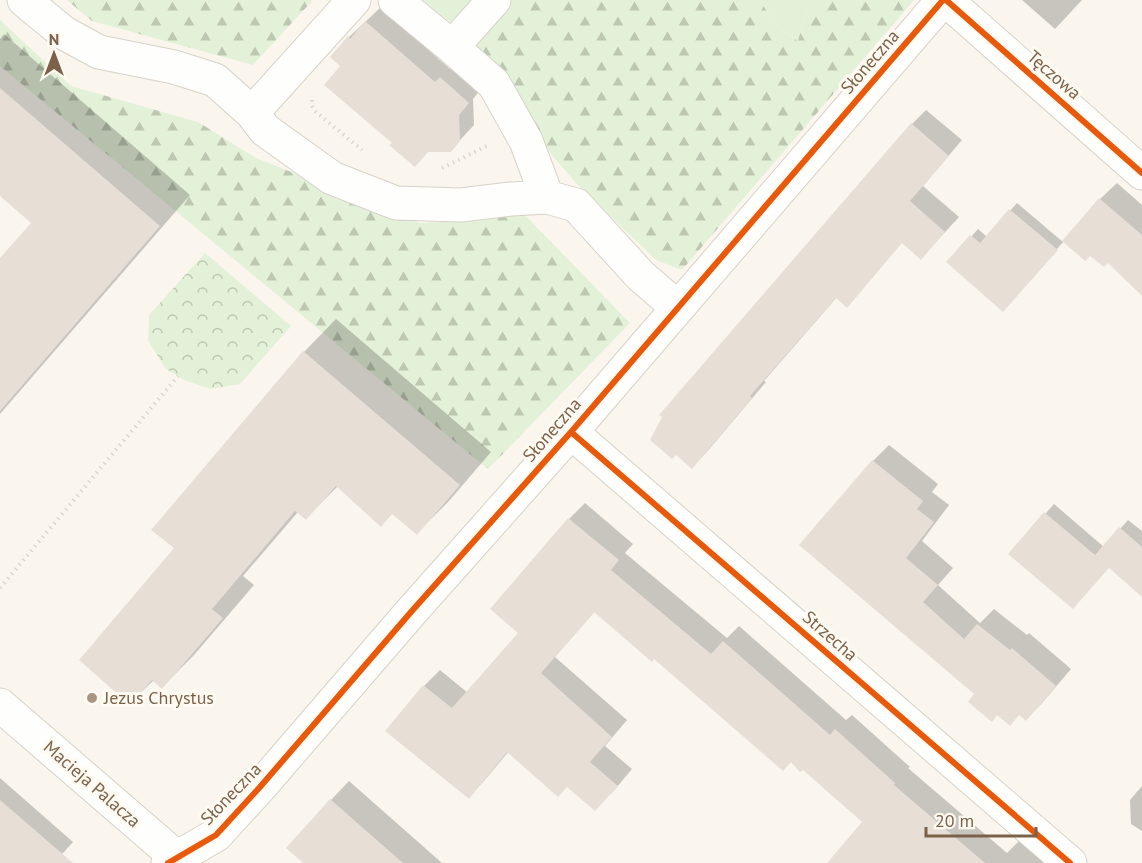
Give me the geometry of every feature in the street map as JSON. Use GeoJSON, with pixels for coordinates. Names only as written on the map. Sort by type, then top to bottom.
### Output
{"type":"FeatureCollection","features":[{"type":"Feature","properties":{"kind":"street"},"geometry":{"type":"LineString","coordinates":[[24,0],[64,33],[99,52],[174,68],[215,80],[252,112],[265,130],[332,178],[396,203],[461,205],[547,197],[576,205],[641,276],[678,308]]}},
{"type":"Feature","properties":{"kind":"street"},"geometry":{"type":"LineString","coordinates":[[252,112],[354,0]]}},
{"type":"Feature","properties":{"kind":"street"},"geometry":{"type":"LineString","coordinates":[[395,0],[494,84],[526,141],[547,197]]}},
{"type":"Feature","properties":{"kind":"street"},"geometry":{"type":"LineString","coordinates":[[452,47],[494,0]]}},
{"type":"Feature","properties":{"kind":"street","name":"Tęczowa"},"geometry":{"type":"LineString","coordinates":[[945,0],[1142,173]]}},
{"type":"Feature","properties":{"kind":"street","name":"Słoneczna"},"geometry":{"type":"LineString","coordinates":[[176,861],[216,835],[268,778],[945,0]]}},
{"type":"Feature","properties":{"kind":"street","name":"Strzecha"},"geometry":{"type":"LineString","coordinates":[[571,432],[1070,863]]}},
{"type":"Feature","properties":{"kind":"street","name":"Macieja Palacza"},"geometry":{"type":"LineString","coordinates":[[0,705],[176,861]]}},
{"type":"Feature","properties":{"kind":"path"},"geometry":{"type":"LineString","coordinates":[[0,588],[178,376]]}},
{"type":"Feature","properties":{"kind":"green space"},"geometry":{"type":"Polygon","coordinates":[[[67,0],[313,0],[253,65],[92,21],[67,0]]]}},
{"type":"Feature","properties":{"kind":"green space"},"geometry":{"type":"Polygon","coordinates":[[[423,0],[475,0],[450,22],[423,0]]]}},
{"type":"Feature","properties":{"kind":"green space"},"geometry":{"type":"Polygon","coordinates":[[[509,0],[759,0],[781,30],[798,41],[807,0],[914,0],[682,270],[656,260],[576,183],[554,158],[470,44],[509,0]]]}},
{"type":"Feature","properties":{"kind":"green space"},"geometry":{"type":"Polygon","coordinates":[[[759,0],[807,0],[798,41],[781,30],[759,0]]]}},
{"type":"Feature","properties":{"kind":"green space"},"geometry":{"type":"Polygon","coordinates":[[[0,20],[71,86],[198,122],[256,158],[420,223],[525,215],[630,323],[488,469],[0,66],[0,20]]]}},
{"type":"Feature","properties":{"kind":"green space"},"geometry":{"type":"Polygon","coordinates":[[[205,253],[291,326],[240,384],[210,389],[184,380],[166,369],[148,341],[149,315],[205,253]]]}},
{"type":"Feature","properties":{"kind":"building"},"geometry":{"type":"Polygon","coordinates":[[[365,21],[435,82],[440,77],[469,103],[459,115],[460,141],[451,152],[428,152],[415,167],[389,145],[392,143],[324,85],[340,66],[330,57],[365,21]]]}},
{"type":"Feature","properties":{"kind":"building"},"geometry":{"type":"Polygon","coordinates":[[[0,88],[160,226],[0,411],[0,258],[31,223],[0,196],[0,88]]]}},
{"type":"Feature","properties":{"kind":"building"},"geometry":{"type":"Polygon","coordinates":[[[911,123],[949,156],[910,201],[945,232],[921,260],[902,243],[847,308],[836,298],[750,396],[752,398],[692,469],[676,455],[672,459],[650,440],[662,417],[659,415],[911,123]]]}},
{"type":"Feature","properties":{"kind":"building"},"geometry":{"type":"Polygon","coordinates":[[[1099,198],[1142,235],[1142,296],[1108,263],[1104,267],[1090,256],[1085,261],[1062,241],[1099,198]]]}},
{"type":"Feature","properties":{"kind":"building"},"geometry":{"type":"Polygon","coordinates":[[[1009,209],[1058,250],[1003,312],[946,262],[970,235],[980,243],[1009,209]]]}},
{"type":"Feature","properties":{"kind":"building"},"geometry":{"type":"Polygon","coordinates":[[[303,351],[460,485],[417,535],[392,514],[381,527],[336,486],[306,520],[295,511],[212,609],[223,618],[162,689],[152,680],[130,705],[79,660],[174,548],[151,530],[303,351]]]}},
{"type":"Feature","properties":{"kind":"building"},"geometry":{"type":"Polygon","coordinates":[[[872,460],[923,501],[917,509],[934,522],[906,558],[938,585],[923,602],[964,639],[977,624],[1010,650],[1012,648],[1056,686],[1026,721],[1019,715],[1010,726],[997,715],[992,722],[968,702],[974,694],[799,545],[872,460]]]}},
{"type":"Feature","properties":{"kind":"building"},"geometry":{"type":"Polygon","coordinates":[[[1044,512],[1095,555],[1119,527],[1142,547],[1142,597],[1109,568],[1073,609],[1008,554],[1044,512]]]}},
{"type":"Feature","properties":{"kind":"building"},"geometry":{"type":"Polygon","coordinates":[[[568,518],[619,560],[611,570],[711,654],[723,641],[830,735],[835,729],[895,783],[894,785],[985,863],[827,863],[862,822],[803,770],[800,772],[791,762],[783,771],[654,659],[652,662],[594,612],[541,673],[612,737],[590,762],[618,786],[595,811],[567,787],[558,797],[507,752],[469,799],[385,731],[423,685],[452,708],[518,633],[490,609],[568,518]]]}},
{"type":"Feature","properties":{"kind":"building"},"geometry":{"type":"Polygon","coordinates":[[[330,799],[403,863],[303,863],[286,848],[330,799]]]}},
{"type":"Feature","properties":{"kind":"building"},"geometry":{"type":"Polygon","coordinates":[[[0,800],[29,825],[73,863],[0,863],[0,800]]]}},
{"type":"Feature","properties":{"kind":"cycle path"},"geometry":{"type":"LineString","coordinates":[[168,863],[216,835],[260,787],[571,432],[943,0]]}},
{"type":"Feature","properties":{"kind":"cycle path"},"geometry":{"type":"LineString","coordinates":[[946,0],[1142,173]]}},
{"type":"Feature","properties":{"kind":"cycle path"},"geometry":{"type":"LineString","coordinates":[[571,432],[1070,863]]}},
{"type":"Feature","properties":{"kind":"place","name":"Jezus Chrystus"},"geometry":{"type":"Point","coordinates":[92,698]}}]}
